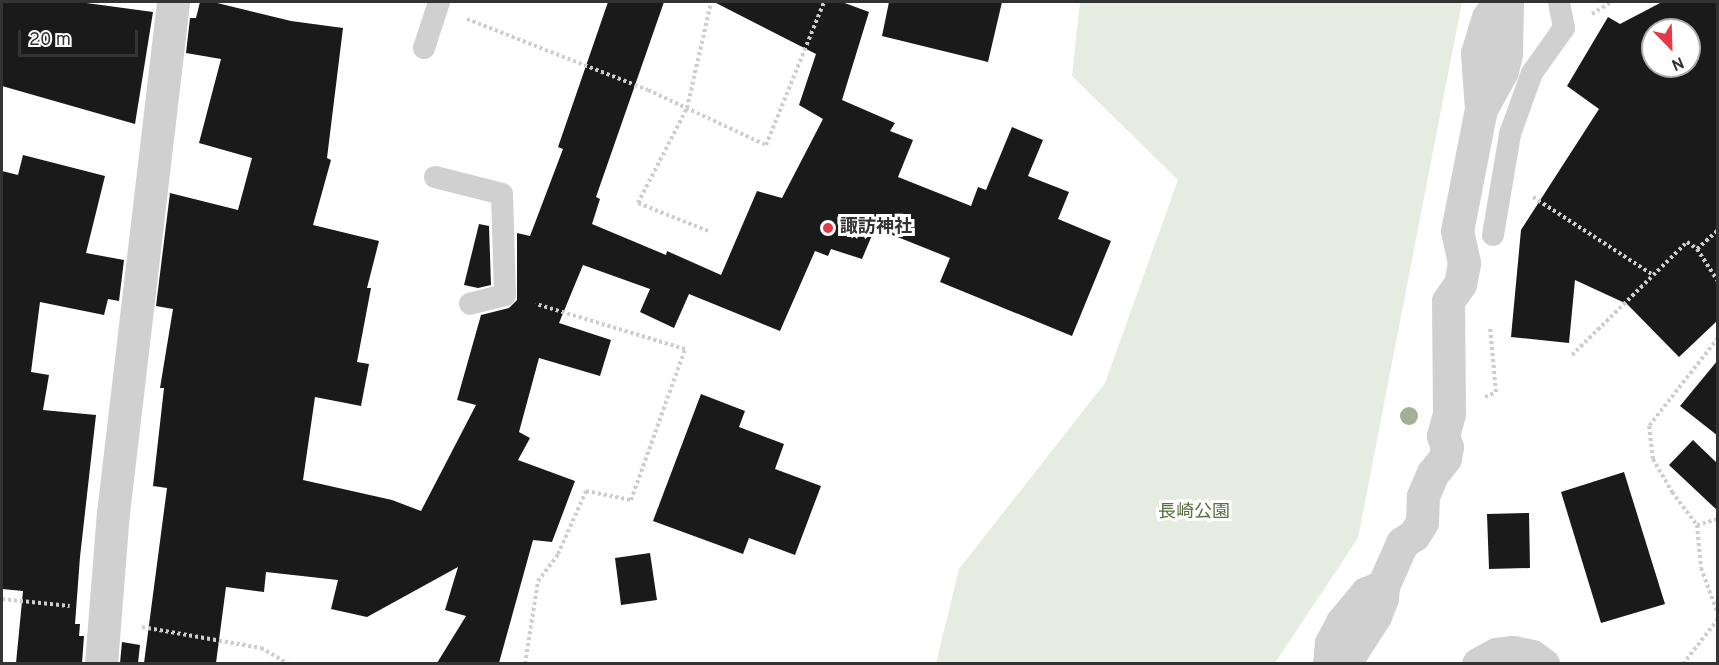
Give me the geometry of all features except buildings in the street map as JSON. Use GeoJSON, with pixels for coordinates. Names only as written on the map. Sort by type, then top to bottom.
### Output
{"type":"FeatureCollection","features":[{"type":"Feature","properties":{"kind":"street"},"geometry":{"type":"LineString","coordinates":[[100,663],[116,490],[173,2]]}},
{"type":"Feature","properties":{"kind":"street"},"geometry":{"type":"LineString","coordinates":[[1344,663],[1375,615],[1382,598],[1383,586],[1402,543],[1414,535],[1422,522],[1428,484],[1445,458],[1447,447],[1443,436],[1449,414],[1448,301],[1460,284],[1464,263],[1457,231],[1481,109],[1477,53],[1488,18],[1498,2]]}},
{"type":"Feature","properties":{"kind":"street"},"geometry":{"type":"LineString","coordinates":[[1481,109],[1502,71],[1506,54],[1507,2]]}},
{"type":"Feature","properties":{"kind":"street"},"geometry":{"type":"LineString","coordinates":[[1329,663],[1331,643],[1342,622],[1366,593],[1383,586]]}},
{"type":"Feature","properties":{"kind":"street"},"geometry":{"type":"LineString","coordinates":[[1478,663],[1496,654],[1514,652],[1532,656],[1544,663]]}},
{"type":"Feature","properties":{"kind":"lane"},"geometry":{"type":"LineString","coordinates":[[424,48],[439,2]]}},
{"type":"Feature","properties":{"kind":"lane"},"geometry":{"type":"LineString","coordinates":[[1493,235],[1510,134],[1532,73],[1564,28],[1559,2]]}},
{"type":"Feature","properties":{"kind":"lane"},"geometry":{"type":"LineString","coordinates":[[435,177],[502,194],[505,295],[470,304]]}},
{"type":"Feature","properties":{"kind":"path"},"geometry":{"type":"LineString","coordinates":[[708,231],[638,203],[687,108],[711,2]]}},
{"type":"Feature","properties":{"kind":"path"},"geometry":{"type":"LineString","coordinates":[[468,20],[687,108],[766,145],[824,2]]}},
{"type":"Feature","properties":{"kind":"path"},"geometry":{"type":"LineString","coordinates":[[1503,177],[1653,275]]}},
{"type":"Feature","properties":{"kind":"path"},"geometry":{"type":"LineString","coordinates":[[1697,249],[1718,230]]}},
{"type":"Feature","properties":{"kind":"path"},"geometry":{"type":"LineString","coordinates":[[1572,355],[1687,242],[1697,249],[1718,281]]}},
{"type":"Feature","properties":{"kind":"path"},"geometry":{"type":"LineString","coordinates":[[505,295],[685,349],[631,500],[586,491],[558,554],[538,581],[525,663]]}},
{"type":"Feature","properties":{"kind":"path"},"geometry":{"type":"LineString","coordinates":[[1718,338],[1649,426],[1653,459],[1672,492],[1697,525],[1701,568],[1718,614]]}},
{"type":"Feature","properties":{"kind":"path"},"geometry":{"type":"LineString","coordinates":[[1697,525],[1718,519]]}},
{"type":"Feature","properties":{"kind":"path"},"geometry":{"type":"LineString","coordinates":[[2,599],[71,606]]}},
{"type":"Feature","properties":{"kind":"path"},"geometry":{"type":"LineString","coordinates":[[1683,663],[1718,619]]}},
{"type":"Feature","properties":{"kind":"path"},"geometry":{"type":"LineString","coordinates":[[178,634],[261,648],[289,663]]}},
{"type":"Feature","properties":{"kind":"green space","name":"長崎公園"},"geometry":{"type":"Polygon","coordinates":[[[1080,2],[1462,2],[1358,538],[1275,663],[936,663],[959,569],[1105,383],[1178,180],[1072,76],[1080,2]]]}},
{"type":"Feature","properties":{"kind":"place","name":"諏訪神社"},"geometry":{"type":"Point","coordinates":[828,228]}}]}
